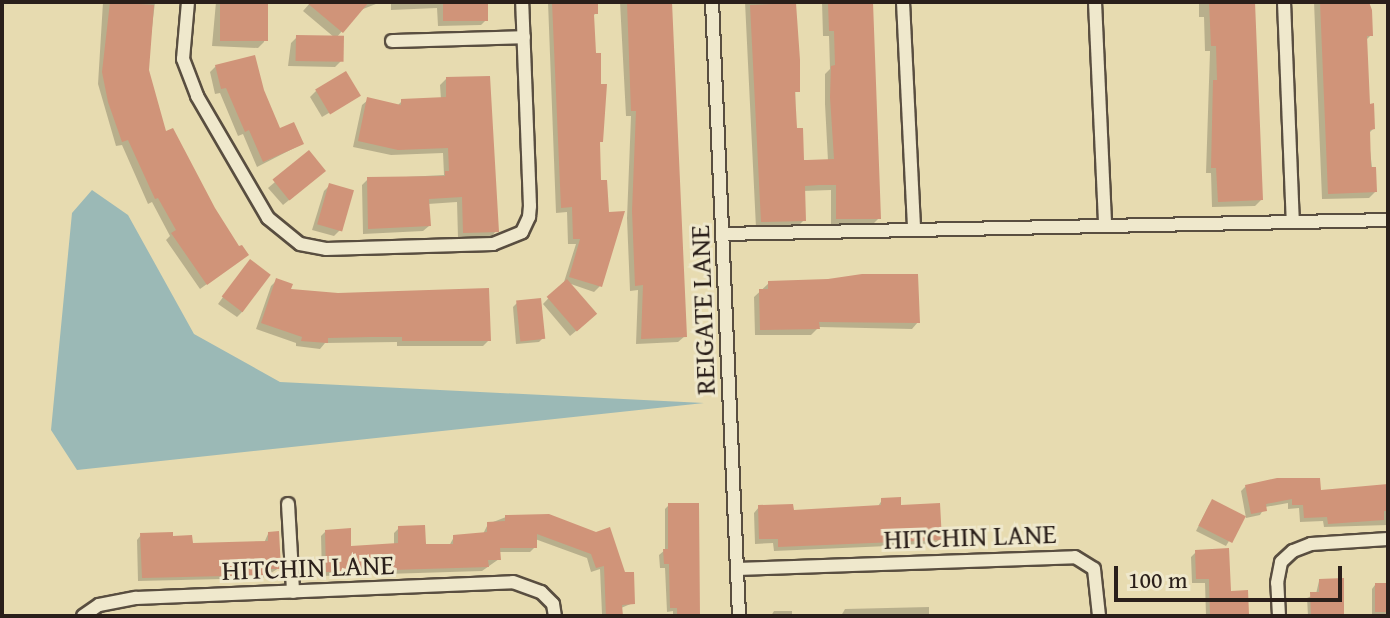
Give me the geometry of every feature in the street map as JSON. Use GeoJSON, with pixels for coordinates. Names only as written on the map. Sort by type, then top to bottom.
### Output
{"type":"FeatureCollection","features":[{"type":"Feature","properties":{"kind":"street"},"geometry":{"type":"LineString","coordinates":[[188,2],[183,59],[197,96],[257,202],[279,229],[290,238],[314,248],[326,249],[493,244],[522,232],[530,206],[522,2]]}},
{"type":"Feature","properties":{"kind":"street","name":"REIGATE LANE"},"geometry":{"type":"LineString","coordinates":[[712,2],[739,616]]}},
{"type":"Feature","properties":{"kind":"street"},"geometry":{"type":"LineString","coordinates":[[903,2],[914,230]]}},
{"type":"Feature","properties":{"kind":"street"},"geometry":{"type":"LineString","coordinates":[[1095,2],[1105,226]]}},
{"type":"Feature","properties":{"kind":"street"},"geometry":{"type":"LineString","coordinates":[[1284,2],[1293,222]]}},
{"type":"Feature","properties":{"kind":"street"},"geometry":{"type":"LineString","coordinates":[[392,41],[524,37]]}},
{"type":"Feature","properties":{"kind":"street"},"geometry":{"type":"LineString","coordinates":[[722,234],[1388,220]]}},
{"type":"Feature","properties":{"kind":"street"},"geometry":{"type":"LineString","coordinates":[[288,504],[293,592]]}},
{"type":"Feature","properties":{"kind":"street"},"geometry":{"type":"LineString","coordinates":[[1279,616],[1277,583],[1281,562],[1293,551],[1311,544],[1388,539]]}},
{"type":"Feature","properties":{"kind":"street","name":"HITCHIN LANE"},"geometry":{"type":"LineString","coordinates":[[737,569],[1062,555],[1075,557],[1094,569],[1099,616]]}},
{"type":"Feature","properties":{"kind":"street","name":"HITCHIN LANE"},"geometry":{"type":"LineString","coordinates":[[83,616],[115,600],[513,582],[538,591],[553,604],[555,616]]}},
{"type":"Feature","properties":{"kind":"water"},"geometry":{"type":"Polygon","coordinates":[[[92,190],[128,215],[194,334],[280,382],[704,403],[77,470],[51,430],[72,213],[92,190]]]}},
{"type":"Feature","properties":{"kind":"building"},"geometry":{"type":"Polygon","coordinates":[[[110,2],[154,5],[149,70],[166,131],[173,128],[215,208],[239,246],[242,245],[249,255],[207,285],[171,233],[176,230],[158,198],[155,199],[128,140],[122,142],[108,102],[102,72],[110,2]]]}},
{"type":"Feature","properties":{"kind":"building"},"geometry":{"type":"Polygon","coordinates":[[[220,2],[268,2],[268,41],[220,41],[220,2]]]}},
{"type":"Feature","properties":{"kind":"building"},"geometry":{"type":"Polygon","coordinates":[[[306,2],[369,2],[343,33],[306,2]]]}},
{"type":"Feature","properties":{"kind":"building"},"geometry":{"type":"Polygon","coordinates":[[[443,2],[488,2],[488,21],[443,21],[443,2]]]}},
{"type":"Feature","properties":{"kind":"building"},"geometry":{"type":"Polygon","coordinates":[[[552,2],[598,2],[598,14],[594,14],[596,53],[601,53],[601,84],[607,84],[603,142],[600,142],[601,180],[607,180],[609,212],[625,211],[602,287],[569,277],[580,239],[573,239],[572,207],[561,208],[552,2]]]}},
{"type":"Feature","properties":{"kind":"building"},"geometry":{"type":"Polygon","coordinates":[[[627,2],[672,2],[687,337],[641,339],[643,285],[635,286],[632,211],[636,111],[631,111],[627,2]]]}},
{"type":"Feature","properties":{"kind":"building"},"geometry":{"type":"Polygon","coordinates":[[[873,2],[881,219],[836,219],[836,185],[819,185],[805,186],[806,221],[761,222],[750,5],[796,3],[800,60],[800,92],[795,92],[797,128],[803,128],[804,160],[807,160],[834,159],[830,97],[831,66],[835,65],[834,31],[829,31],[828,3],[873,2]]]}},
{"type":"Feature","properties":{"kind":"building"},"geometry":{"type":"Polygon","coordinates":[[[1209,2],[1255,2],[1263,200],[1218,202],[1216,168],[1211,168],[1213,80],[1217,80],[1216,46],[1211,46],[1209,2]]]}},
{"type":"Feature","properties":{"kind":"building"},"geometry":{"type":"Polygon","coordinates":[[[1320,2],[1369,2],[1372,10],[1373,36],[1367,36],[1370,104],[1374,103],[1375,129],[1370,130],[1371,167],[1376,167],[1377,192],[1328,194],[1320,2]]]}},
{"type":"Feature","properties":{"kind":"building"},"geometry":{"type":"Polygon","coordinates":[[[296,35],[344,36],[344,62],[296,61],[296,35]]]}},
{"type":"Feature","properties":{"kind":"building"},"geometry":{"type":"Polygon","coordinates":[[[255,55],[264,90],[280,128],[294,122],[304,144],[263,162],[249,130],[245,132],[226,88],[221,89],[215,65],[255,55]]]}},
{"type":"Feature","properties":{"kind":"building"},"geometry":{"type":"Polygon","coordinates":[[[346,71],[361,96],[330,114],[315,90],[346,71]]]}},
{"type":"Feature","properties":{"kind":"building"},"geometry":{"type":"Polygon","coordinates":[[[490,76],[499,232],[463,233],[462,197],[429,199],[431,226],[368,229],[367,177],[445,176],[445,171],[449,171],[448,148],[398,150],[358,141],[367,97],[401,105],[401,99],[446,97],[446,77],[490,76]]]}},
{"type":"Feature","properties":{"kind":"building"},"geometry":{"type":"Polygon","coordinates":[[[309,150],[326,171],[289,201],[272,180],[309,150]]]}},
{"type":"Feature","properties":{"kind":"building"},"geometry":{"type":"Polygon","coordinates":[[[329,183],[354,190],[342,232],[317,224],[329,183]]]}},
{"type":"Feature","properties":{"kind":"building"},"geometry":{"type":"Polygon","coordinates":[[[250,259],[271,275],[242,312],[222,297],[250,259]]]}},
{"type":"Feature","properties":{"kind":"building"},"geometry":{"type":"Polygon","coordinates":[[[862,274],[918,274],[920,323],[819,322],[820,329],[760,330],[759,289],[768,289],[768,281],[828,279],[862,274]]]}},
{"type":"Feature","properties":{"kind":"building"},"geometry":{"type":"Polygon","coordinates":[[[276,278],[293,284],[291,289],[338,293],[489,288],[491,341],[402,341],[402,337],[371,337],[328,338],[328,343],[301,341],[302,337],[261,323],[276,278]]]}},
{"type":"Feature","properties":{"kind":"building"},"geometry":{"type":"Polygon","coordinates":[[[567,279],[597,314],[577,331],[547,297],[567,279]]]}},
{"type":"Feature","properties":{"kind":"building"},"geometry":{"type":"Polygon","coordinates":[[[541,298],[545,339],[520,341],[516,301],[541,298]]]}},
{"type":"Feature","properties":{"kind":"building"},"geometry":{"type":"Polygon","coordinates":[[[1277,478],[1320,478],[1321,490],[1388,484],[1388,511],[1384,511],[1384,520],[1328,524],[1327,517],[1304,518],[1303,505],[1292,505],[1292,499],[1266,504],[1267,511],[1251,514],[1245,485],[1277,478]]]}},
{"type":"Feature","properties":{"kind":"building"},"geometry":{"type":"Polygon","coordinates":[[[901,497],[901,505],[940,503],[942,540],[778,547],[778,539],[759,539],[758,505],[793,504],[794,510],[881,505],[881,498],[901,497]]]}},
{"type":"Feature","properties":{"kind":"building"},"geometry":{"type":"Polygon","coordinates":[[[1212,499],[1246,516],[1232,543],[1198,526],[1212,499]]]}},
{"type":"Feature","properties":{"kind":"building"},"geometry":{"type":"Polygon","coordinates":[[[668,503],[699,503],[700,616],[677,616],[677,608],[670,608],[669,564],[664,564],[663,549],[668,549],[668,503]]]}},
{"type":"Feature","properties":{"kind":"building"},"geometry":{"type":"Polygon","coordinates":[[[549,514],[596,532],[610,527],[625,572],[634,572],[635,604],[622,605],[623,616],[606,616],[604,566],[596,568],[591,554],[537,534],[537,548],[500,548],[501,560],[488,560],[489,567],[326,572],[325,530],[351,528],[351,546],[398,543],[398,526],[425,525],[426,544],[453,544],[453,535],[487,532],[487,522],[505,521],[505,515],[549,514]]]}},
{"type":"Feature","properties":{"kind":"building"},"geometry":{"type":"Polygon","coordinates":[[[279,531],[281,569],[270,569],[270,575],[142,578],[140,533],[192,535],[193,543],[268,541],[268,532],[279,531]]]}},
{"type":"Feature","properties":{"kind":"building"},"geometry":{"type":"Polygon","coordinates":[[[1229,548],[1231,591],[1248,590],[1249,614],[1210,615],[1209,579],[1196,579],[1195,550],[1229,548]]]}},
{"type":"Feature","properties":{"kind":"building"},"geometry":{"type":"Polygon","coordinates":[[[1344,578],[1344,616],[1311,616],[1310,592],[1319,592],[1319,579],[1344,578]]]}},
{"type":"Feature","properties":{"kind":"building"},"geometry":{"type":"Polygon","coordinates":[[[1375,583],[1388,583],[1388,612],[1375,612],[1375,583]]]}}]}
